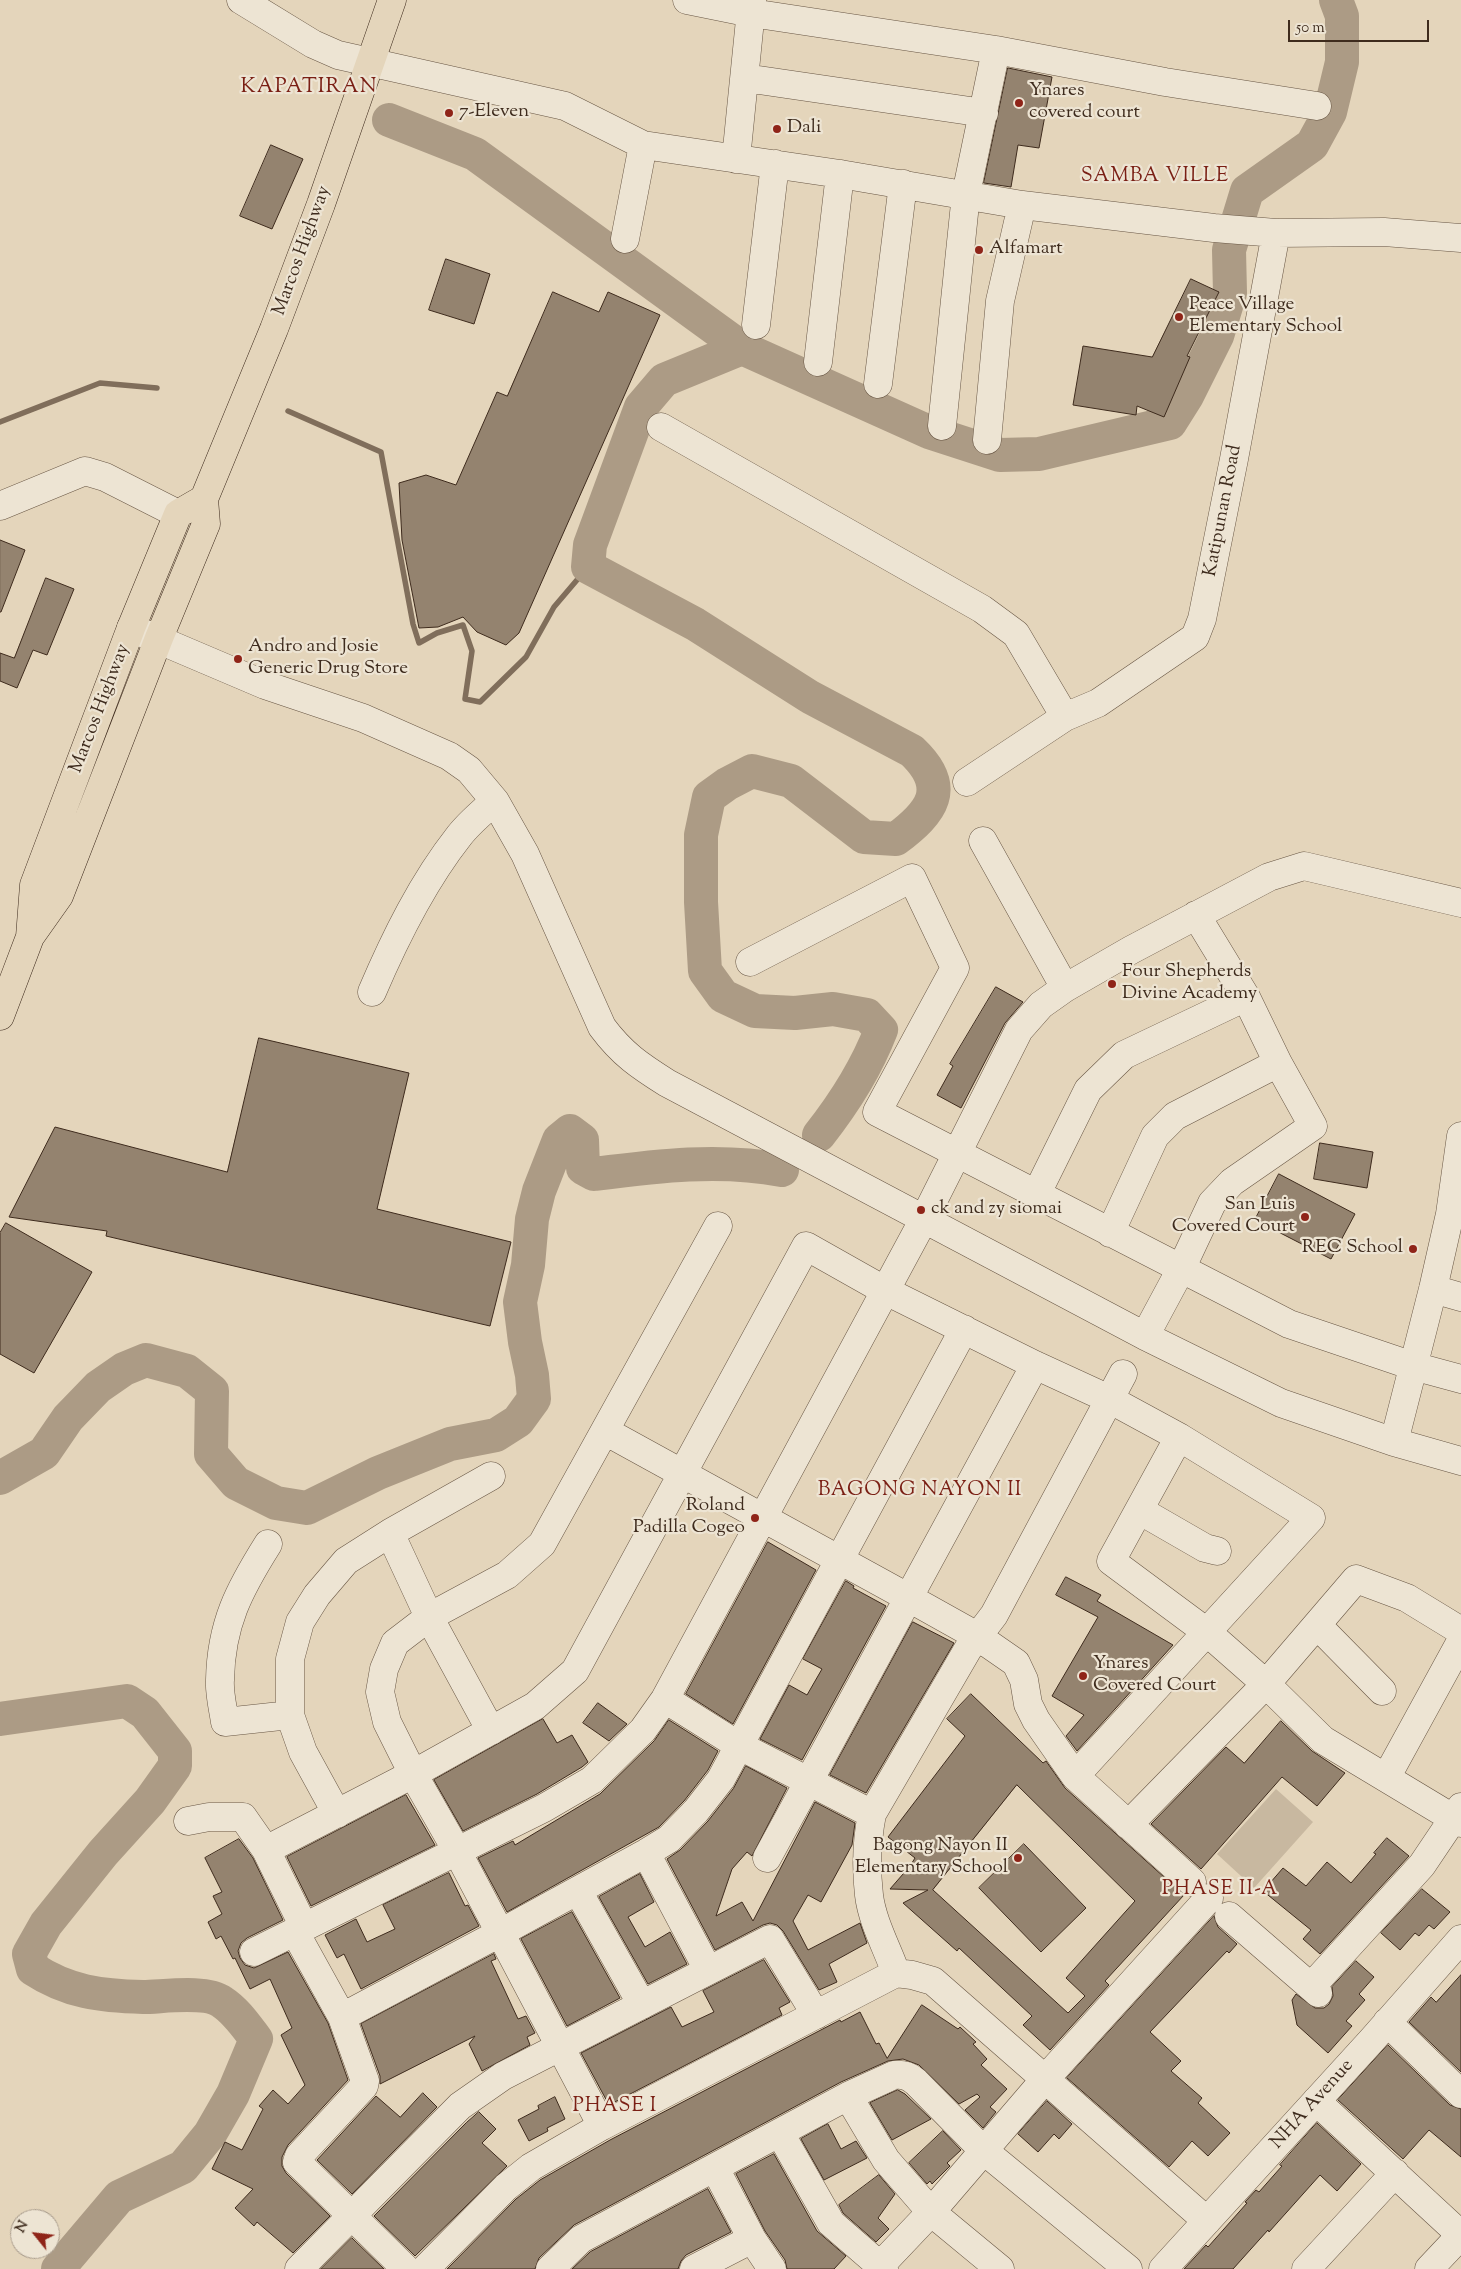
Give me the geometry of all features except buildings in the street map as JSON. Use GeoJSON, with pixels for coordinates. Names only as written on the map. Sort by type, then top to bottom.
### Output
{"type":"FeatureCollection","features":[{"type":"Feature","properties":{"kind":"main road","name":"Marcos Highway"},"geometry":{"type":"LineString","coordinates":[[0,1016],[30,937],[60,896],[159,638],[206,524],[204,499],[274,329],[392,0]]}},
{"type":"Feature","properties":{"kind":"main road"},"geometry":{"type":"LineString","coordinates":[[178,514],[204,499]]}},
{"type":"Feature","properties":{"kind":"main road","name":"Marcos Highway"},"geometry":{"type":"LineString","coordinates":[[30,937],[34,885],[131,628],[178,514]]}},
{"type":"Feature","properties":{"kind":"street"},"geometry":{"type":"LineString","coordinates":[[241,0],[313,44],[338,55],[566,106],[630,141],[643,145],[840,174],[1022,204],[1249,232],[1384,232],[1461,238]]}},
{"type":"Feature","properties":{"kind":"street"},"geometry":{"type":"LineString","coordinates":[[687,0],[752,7],[1165,82],[1317,106]]}},
{"type":"Feature","properties":{"kind":"street"},"geometry":{"type":"LineString","coordinates":[[736,159],[752,7]]}},
{"type":"Feature","properties":{"kind":"street"},"geometry":{"type":"LineString","coordinates":[[942,426],[966,194],[996,50]]}},
{"type":"Feature","properties":{"kind":"street"},"geometry":{"type":"LineString","coordinates":[[745,78],[984,113]]}},
{"type":"Feature","properties":{"kind":"street"},"geometry":{"type":"LineString","coordinates":[[625,239],[643,145]]}},
{"type":"Feature","properties":{"kind":"street"},"geometry":{"type":"LineString","coordinates":[[756,325],[775,164]]}},
{"type":"Feature","properties":{"kind":"street"},"geometry":{"type":"LineString","coordinates":[[818,362],[840,174]]}},
{"type":"Feature","properties":{"kind":"street"},"geometry":{"type":"LineString","coordinates":[[878,384],[903,184]]}},
{"type":"Feature","properties":{"kind":"street"},"geometry":{"type":"LineString","coordinates":[[987,440],[1000,301],[1022,204]]}},
{"type":"Feature","properties":{"kind":"street","name":"Katipunan Road"},"geometry":{"type":"LineString","coordinates":[[967,782],[1064,718],[1098,703],[1194,636],[1202,619],[1276,233]]}},
{"type":"Feature","properties":{"kind":"street"},"geometry":{"type":"LineString","coordinates":[[661,426],[982,609],[1016,634],[1064,718]]}},
{"type":"Feature","properties":{"kind":"street"},"geometry":{"type":"LineString","coordinates":[[0,506],[85,471],[105,477],[178,514]]}},
{"type":"Feature","properties":{"kind":"street"},"geometry":{"type":"LineString","coordinates":[[131,628],[159,638],[265,685],[363,718],[449,756],[469,770],[495,801],[525,854],[602,1027],[617,1047],[640,1066],[668,1083],[1145,1336],[1281,1402],[1394,1442],[1461,1461]]}},
{"type":"Feature","properties":{"kind":"street"},"geometry":{"type":"LineString","coordinates":[[372,992],[391,949],[434,873],[460,835],[495,801]]}},
{"type":"Feature","properties":{"kind":"street"},"geometry":{"type":"LineString","coordinates":[[983,841],[1065,988]]}},
{"type":"Feature","properties":{"kind":"street"},"geometry":{"type":"LineString","coordinates":[[254,1952],[544,1808],[592,1780],[643,1730],[665,1699],[924,1219],[1019,1030],[1041,1005],[1065,988],[1196,915],[1269,877],[1304,866],[1461,903]]}},
{"type":"Feature","properties":{"kind":"street"},"geometry":{"type":"LineString","coordinates":[[750,962],[912,878],[955,968],[877,1112],[1289,1324],[1413,1366],[1461,1379]]}},
{"type":"Feature","properties":{"kind":"street"},"geometry":{"type":"LineString","coordinates":[[1145,1336],[1181,1269],[1212,1203],[1232,1182],[1313,1126],[1278,1063],[1246,998],[1196,915]]}},
{"type":"Feature","properties":{"kind":"street"},"geometry":{"type":"LineString","coordinates":[[1036,1194],[1088,1090],[1124,1055],[1246,998]]}},
{"type":"Feature","properties":{"kind":"street"},"geometry":{"type":"LineString","coordinates":[[1110,1233],[1155,1136],[1175,1116],[1278,1063]]}},
{"type":"Feature","properties":{"kind":"street"},"geometry":{"type":"LineString","coordinates":[[1394,1442],[1433,1289],[1455,1216],[1461,1136]]}},
{"type":"Feature","properties":{"kind":"street"},"geometry":{"type":"LineString","coordinates":[[602,2126],[457,1851],[413,1774],[387,1722],[380,1692],[384,1669],[395,1643],[429,1617],[507,1575],[542,1544],[718,1226]]}},
{"type":"Feature","properties":{"kind":"street"},"geometry":{"type":"LineString","coordinates":[[266,1850],[413,1774],[535,1706],[575,1671],[806,1246],[884,1290],[1035,1365],[1109,1398],[1179,1437],[1311,1518],[1075,1776]]}},
{"type":"Feature","properties":{"kind":"street"},"geometry":{"type":"LineString","coordinates":[[1433,1289],[1461,1297]]}},
{"type":"Feature","properties":{"kind":"street"},"geometry":{"type":"LineString","coordinates":[[342,2017],[646,1853],[669,1839],[696,1811],[721,1779],[964,1329]]}},
{"type":"Feature","properties":{"kind":"street"},"geometry":{"type":"LineString","coordinates":[[767,1858],[1035,1365]]}},
{"type":"Feature","properties":{"kind":"street"},"geometry":{"type":"LineString","coordinates":[[896,1973],[869,1896],[869,1827],[872,1814],[976,1636],[994,1615],[1123,1374]]}},
{"type":"Feature","properties":{"kind":"street"},"geometry":{"type":"LineString","coordinates":[[605,1431],[909,1598],[976,1636],[1016,1663],[1024,1680],[1028,1704],[1036,1720],[1075,1776],[1200,1890],[1046,2078],[931,2212],[880,2268],[831,2223],[780,2133]]}},
{"type":"Feature","properties":{"kind":"street"},"geometry":{"type":"LineString","coordinates":[[1179,1437],[1111,1560],[1208,1632],[1266,1684],[1323,1740],[1386,1778],[1458,1816],[1422,1865],[1315,1990],[1229,1916]]}},
{"type":"Feature","properties":{"kind":"street"},"geometry":{"type":"LineString","coordinates":[[336,1814],[303,1752],[290,1715],[290,1659],[300,1622],[317,1595],[346,1562],[390,1534],[460,1480],[491,1476]]}},
{"type":"Feature","properties":{"kind":"street"},"geometry":{"type":"LineString","coordinates":[[1139,1510],[1205,1548],[1217,1551]]}},
{"type":"Feature","properties":{"kind":"street"},"geometry":{"type":"LineString","coordinates":[[390,1534],[429,1617],[491,1731]]}},
{"type":"Feature","properties":{"kind":"street"},"geometry":{"type":"LineString","coordinates":[[268,1544],[242,1584],[225,1628],[220,1681],[225,1722],[290,1715]]}},
{"type":"Feature","properties":{"kind":"street"},"geometry":{"type":"LineString","coordinates":[[1128,1825],[1266,1684],[1356,1579],[1407,1598],[1461,1631]]}},
{"type":"Feature","properties":{"kind":"street"},"geometry":{"type":"LineString","coordinates":[[1316,1625],[1382,1691]]}},
{"type":"Feature","properties":{"kind":"street"},"geometry":{"type":"LineString","coordinates":[[1386,1778],[1461,1641]]}},
{"type":"Feature","properties":{"kind":"street"},"geometry":{"type":"LineString","coordinates":[[665,1699],[738,1745],[872,1814]]}},
{"type":"Feature","properties":{"kind":"street"},"geometry":{"type":"LineString","coordinates":[[188,1821],[209,1816],[243,1817],[266,1850],[300,1929],[342,2017],[365,2081],[364,2086],[299,2156],[297,2162],[406,2269]]}},
{"type":"Feature","properties":{"kind":"street"},"geometry":{"type":"LineString","coordinates":[[646,1853],[708,1970]]}},
{"type":"Feature","properties":{"kind":"street"},"geometry":{"type":"LineString","coordinates":[[578,1891],[642,2005]]}},
{"type":"Feature","properties":{"kind":"street"},"geometry":{"type":"LineString","coordinates":[[299,2269],[460,2106],[503,2076],[770,1939],[816,2015]]}},
{"type":"Feature","properties":{"kind":"street","name":"NHA Avenue"},"geometry":{"type":"LineString","coordinates":[[1162,2269],[1458,1947]]}},
{"type":"Feature","properties":{"kind":"street"},"geometry":{"type":"LineString","coordinates":[[425,2269],[506,2187],[531,2166],[602,2126],[896,1973],[912,1975],[932,1982],[1046,2078],[1207,2221]]}},
{"type":"Feature","properties":{"kind":"street"},"geometry":{"type":"LineString","coordinates":[[1388,2022],[1461,2094]]}},
{"type":"Feature","properties":{"kind":"street"},"geometry":{"type":"LineString","coordinates":[[550,2269],[581,2239],[848,2096],[894,2075],[908,2075],[983,2150],[1128,2269]]}},
{"type":"Feature","properties":{"kind":"street"},"geometry":{"type":"LineString","coordinates":[[848,2096],[886,2160],[931,2212],[1000,2269]]}},
{"type":"Feature","properties":{"kind":"street"},"geometry":{"type":"LineString","coordinates":[[1316,2101],[1461,2235],[1429,2269]]}},
{"type":"Feature","properties":{"kind":"street"},"geometry":{"type":"LineString","coordinates":[[715,2168],[752,2239],[772,2269]]}},
{"type":"Feature","properties":{"kind":"street"},"geometry":{"type":"LineString","coordinates":[[1306,2269],[1395,2173]]}},
{"type":"Feature","properties":{"kind":"street"},"geometry":{"type":"LineString","coordinates":[[694,2269],[752,2239]]}},
{"type":"Feature","properties":{"kind":"shaded area"},"geometry":{"type":"Polygon","coordinates":[[[1276,1789],[1313,1822],[1254,1888],[1217,1854],[1276,1789]]]}},
{"type":"Feature","properties":{"kind":"waterway"},"geometry":{"type":"LineString","coordinates":[[819,1135],[854,1085],[869,1058],[881,1030],[867,1015],[833,1009],[795,1013],[755,1011],[723,996],[705,971],[701,902],[701,835],[709,797],[727,784],[752,771],[791,781],[864,837],[896,839],[909,829],[927,809],[932,799],[934,788],[924,764],[912,751],[810,697],[695,624],[588,567],[590,545],[641,407],[664,380],[742,348],[929,432],[1000,455],[1039,454],[1170,423],[1187,396],[1217,336],[1230,293],[1229,250],[1247,191],[1312,145],[1330,112],[1342,62],[1342,16],[1336,0]]}},
{"type":"Feature","properties":{"kind":"waterway"},"geometry":{"type":"LineString","coordinates":[[389,120],[475,154],[742,348]]}},
{"type":"Feature","properties":{"kind":"waterway"},"geometry":{"type":"LineString","coordinates":[[0,422],[100,383],[157,388]]}},
{"type":"Feature","properties":{"kind":"waterway"},"geometry":{"type":"LineString","coordinates":[[288,411],[381,452],[413,624],[419,643],[437,633],[463,625],[472,651],[465,699],[480,702],[526,657],[554,607],[588,567]]}},
{"type":"Feature","properties":{"kind":"waterway"},"geometry":{"type":"LineString","coordinates":[[0,1478],[44,1453],[68,1418],[98,1387],[124,1369],[146,1360],[187,1371],[212,1391],[211,1454],[236,1483],[276,1503],[307,1508],[378,1473],[450,1444],[496,1435],[518,1421],[534,1399],[520,1302],[528,1265],[532,1219],[539,1191],[559,1140],[570,1131],[582,1140],[583,1168],[594,1174],[688,1164],[735,1164],[782,1170]]}},
{"type":"Feature","properties":{"kind":"waterway"},"geometry":{"type":"LineString","coordinates":[[0,1719],[127,1701],[145,1713],[175,1751],[175,1766],[150,1801],[103,1853],[46,1924],[29,1954],[33,1969],[72,1988],[99,1994],[143,1997],[195,1995],[215,1998],[232,2010],[256,2039],[233,2094],[210,2134],[183,2167],[119,2197],[58,2269]]}},
{"type":"Feature","properties":{"kind":"place","name":"Ynares covered court"},"geometry":{"type":"Point","coordinates":[1019,103]}},
{"type":"Feature","properties":{"kind":"place","name":"7-Eleven"},"geometry":{"type":"Point","coordinates":[449,113]}},
{"type":"Feature","properties":{"kind":"place","name":"Dali"},"geometry":{"type":"Point","coordinates":[777,129]}},
{"type":"Feature","properties":{"kind":"place","name":"Alfamart"},"geometry":{"type":"Point","coordinates":[979,250]}},
{"type":"Feature","properties":{"kind":"place","name":"Peace Village Elementary School"},"geometry":{"type":"Point","coordinates":[1179,317]}},
{"type":"Feature","properties":{"kind":"place","name":"Andro and Josie Generic Drug Store"},"geometry":{"type":"Point","coordinates":[238,659]}},
{"type":"Feature","properties":{"kind":"place","name":"Four Shepherds Divine Academy"},"geometry":{"type":"Point","coordinates":[1112,984]}},
{"type":"Feature","properties":{"kind":"place","name":"ck and zy siomai"},"geometry":{"type":"Point","coordinates":[921,1210]}},
{"type":"Feature","properties":{"kind":"place","name":"San Luis Covered Court"},"geometry":{"type":"Point","coordinates":[1305,1217]}},
{"type":"Feature","properties":{"kind":"place","name":"REC School"},"geometry":{"type":"Point","coordinates":[1413,1249]}},
{"type":"Feature","properties":{"kind":"place","name":"Roland Padilla Cogeo"},"geometry":{"type":"Point","coordinates":[755,1518]}},
{"type":"Feature","properties":{"kind":"place","name":"Ynares Covered Court"},"geometry":{"type":"Point","coordinates":[1083,1676]}},
{"type":"Feature","properties":{"kind":"place","name":"Bagong Nayon II Elementary School"},"geometry":{"type":"Point","coordinates":[1018,1858]}},
{"type":"Feature","properties":{"kind":"district","name":"KAPATIRAN"},"geometry":{"type":"Point","coordinates":[309,88]}},
{"type":"Feature","properties":{"kind":"district","name":"SAMBA VILLE"},"geometry":{"type":"Point","coordinates":[1155,178]}},
{"type":"Feature","properties":{"kind":"district","name":"BAGONG NAYON II"},"geometry":{"type":"Point","coordinates":[920,1492]}},
{"type":"Feature","properties":{"kind":"district","name":"PHASE II-A"},"geometry":{"type":"Point","coordinates":[1220,1891]}},
{"type":"Feature","properties":{"kind":"district","name":"PHASE I"},"geometry":{"type":"Point","coordinates":[615,2108]}}]}
